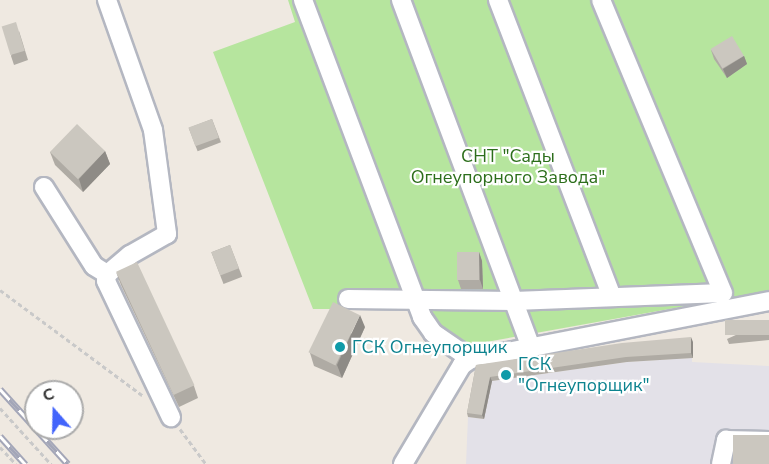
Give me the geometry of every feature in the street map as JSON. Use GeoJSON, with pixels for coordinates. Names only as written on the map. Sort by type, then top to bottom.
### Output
{"type":"FeatureCollection","features":[{"type":"Feature","properties":{"kind":"street"},"geometry":{"type":"LineString","coordinates":[[106,274],[130,255],[167,234],[153,130],[108,0]]}},
{"type":"Feature","properties":{"kind":"street"},"geometry":{"type":"LineString","coordinates":[[303,0],[417,300],[433,333],[471,359]]}},
{"type":"Feature","properties":{"kind":"street"},"geometry":{"type":"LineString","coordinates":[[401,0],[530,345]]}},
{"type":"Feature","properties":{"kind":"street"},"geometry":{"type":"LineString","coordinates":[[498,0],[611,296]]}},
{"type":"Feature","properties":{"kind":"street"},"geometry":{"type":"LineString","coordinates":[[348,299],[514,301],[723,293],[601,0]]}},
{"type":"Feature","properties":{"kind":"street"},"geometry":{"type":"LineString","coordinates":[[44,187],[94,266],[106,274]]}},
{"type":"Feature","properties":{"kind":"street"},"geometry":{"type":"LineString","coordinates":[[106,274],[106,281],[171,417]]}},
{"type":"Feature","properties":{"kind":"street"},"geometry":{"type":"LineString","coordinates":[[403,464],[462,365],[471,359],[530,345],[769,301]]}},
{"type":"Feature","properties":{"kind":"street"},"geometry":{"type":"LineString","coordinates":[[721,464],[726,440],[769,441]]}},
{"type":"Feature","properties":{"kind":"path"},"geometry":{"type":"LineString","coordinates":[[0,290],[143,396]]}},
{"type":"Feature","properties":{"kind":"path"},"geometry":{"type":"LineString","coordinates":[[0,408],[51,464]]}},
{"type":"Feature","properties":{"kind":"path"},"geometry":{"type":"LineString","coordinates":[[171,417],[206,464]]}},
{"type":"Feature","properties":{"kind":"path"},"geometry":{"type":"LineString","coordinates":[[0,447],[16,464]]}},
{"type":"Feature","properties":{"kind":"shaded area"},"geometry":{"type":"Polygon","coordinates":[[[692,358],[692,362],[769,366],[769,464],[466,464],[468,417],[484,419],[492,381],[627,362],[692,358]]]}},
{"type":"Feature","properties":{"kind":"green space","name":"СНТ \"Сады Огнеупорного Завода\""},"geometry":{"type":"Polygon","coordinates":[[[288,0],[769,0],[769,291],[458,347],[417,309],[313,309],[213,52],[295,22],[288,0]]]}},
{"type":"Feature","properties":{"kind":"building"},"geometry":{"type":"Polygon","coordinates":[[[16,22],[25,51],[10,55],[2,26],[16,22]]]}},
{"type":"Feature","properties":{"kind":"building"},"geometry":{"type":"Polygon","coordinates":[[[732,36],[744,56],[722,69],[711,49],[732,36]]]}},
{"type":"Feature","properties":{"kind":"building"},"geometry":{"type":"Polygon","coordinates":[[[212,119],[219,138],[195,146],[189,128],[212,119]]]}},
{"type":"Feature","properties":{"kind":"building"},"geometry":{"type":"Polygon","coordinates":[[[77,124],[105,151],[78,179],[50,152],[77,124]]]}},
{"type":"Feature","properties":{"kind":"building"},"geometry":{"type":"Polygon","coordinates":[[[230,245],[239,268],[220,276],[211,252],[230,245]]]}},
{"type":"Feature","properties":{"kind":"building"},"geometry":{"type":"Polygon","coordinates":[[[457,252],[479,252],[479,280],[457,280],[457,252]]]}},
{"type":"Feature","properties":{"kind":"building"},"geometry":{"type":"Polygon","coordinates":[[[137,262],[194,385],[174,395],[116,272],[137,262]]]}},
{"type":"Feature","properties":{"kind":"building"},"geometry":{"type":"Polygon","coordinates":[[[333,302],[360,315],[335,365],[308,352],[333,302]]]}},
{"type":"Feature","properties":{"kind":"building"},"geometry":{"type":"Polygon","coordinates":[[[725,320],[769,320],[769,335],[725,335],[725,320]]]}},
{"type":"Feature","properties":{"kind":"building","name":"ГСК \"Огнеупорщик\""},"geometry":{"type":"Polygon","coordinates":[[[691,337],[691,353],[626,357],[490,377],[482,415],[467,413],[476,365],[622,343],[691,337]]]}},
{"type":"Feature","properties":{"kind":"building"},"geometry":{"type":"Polygon","coordinates":[[[733,435],[769,435],[769,464],[733,464],[733,435]]]}},
{"type":"Feature","properties":{"kind":"railway"},"geometry":{"type":"LineString","coordinates":[[0,389],[68,464]]}},
{"type":"Feature","properties":{"kind":"railway"},"geometry":{"type":"LineString","coordinates":[[0,436],[25,464]]}},
{"type":"Feature","properties":{"kind":"place","name":"ГСК Огнеупорщик"},"geometry":{"type":"Point","coordinates":[340,347]}},
{"type":"Feature","properties":{"kind":"place","name":"ГСК \"Огнеупорщик\""},"geometry":{"type":"Point","coordinates":[506,375]}}]}
